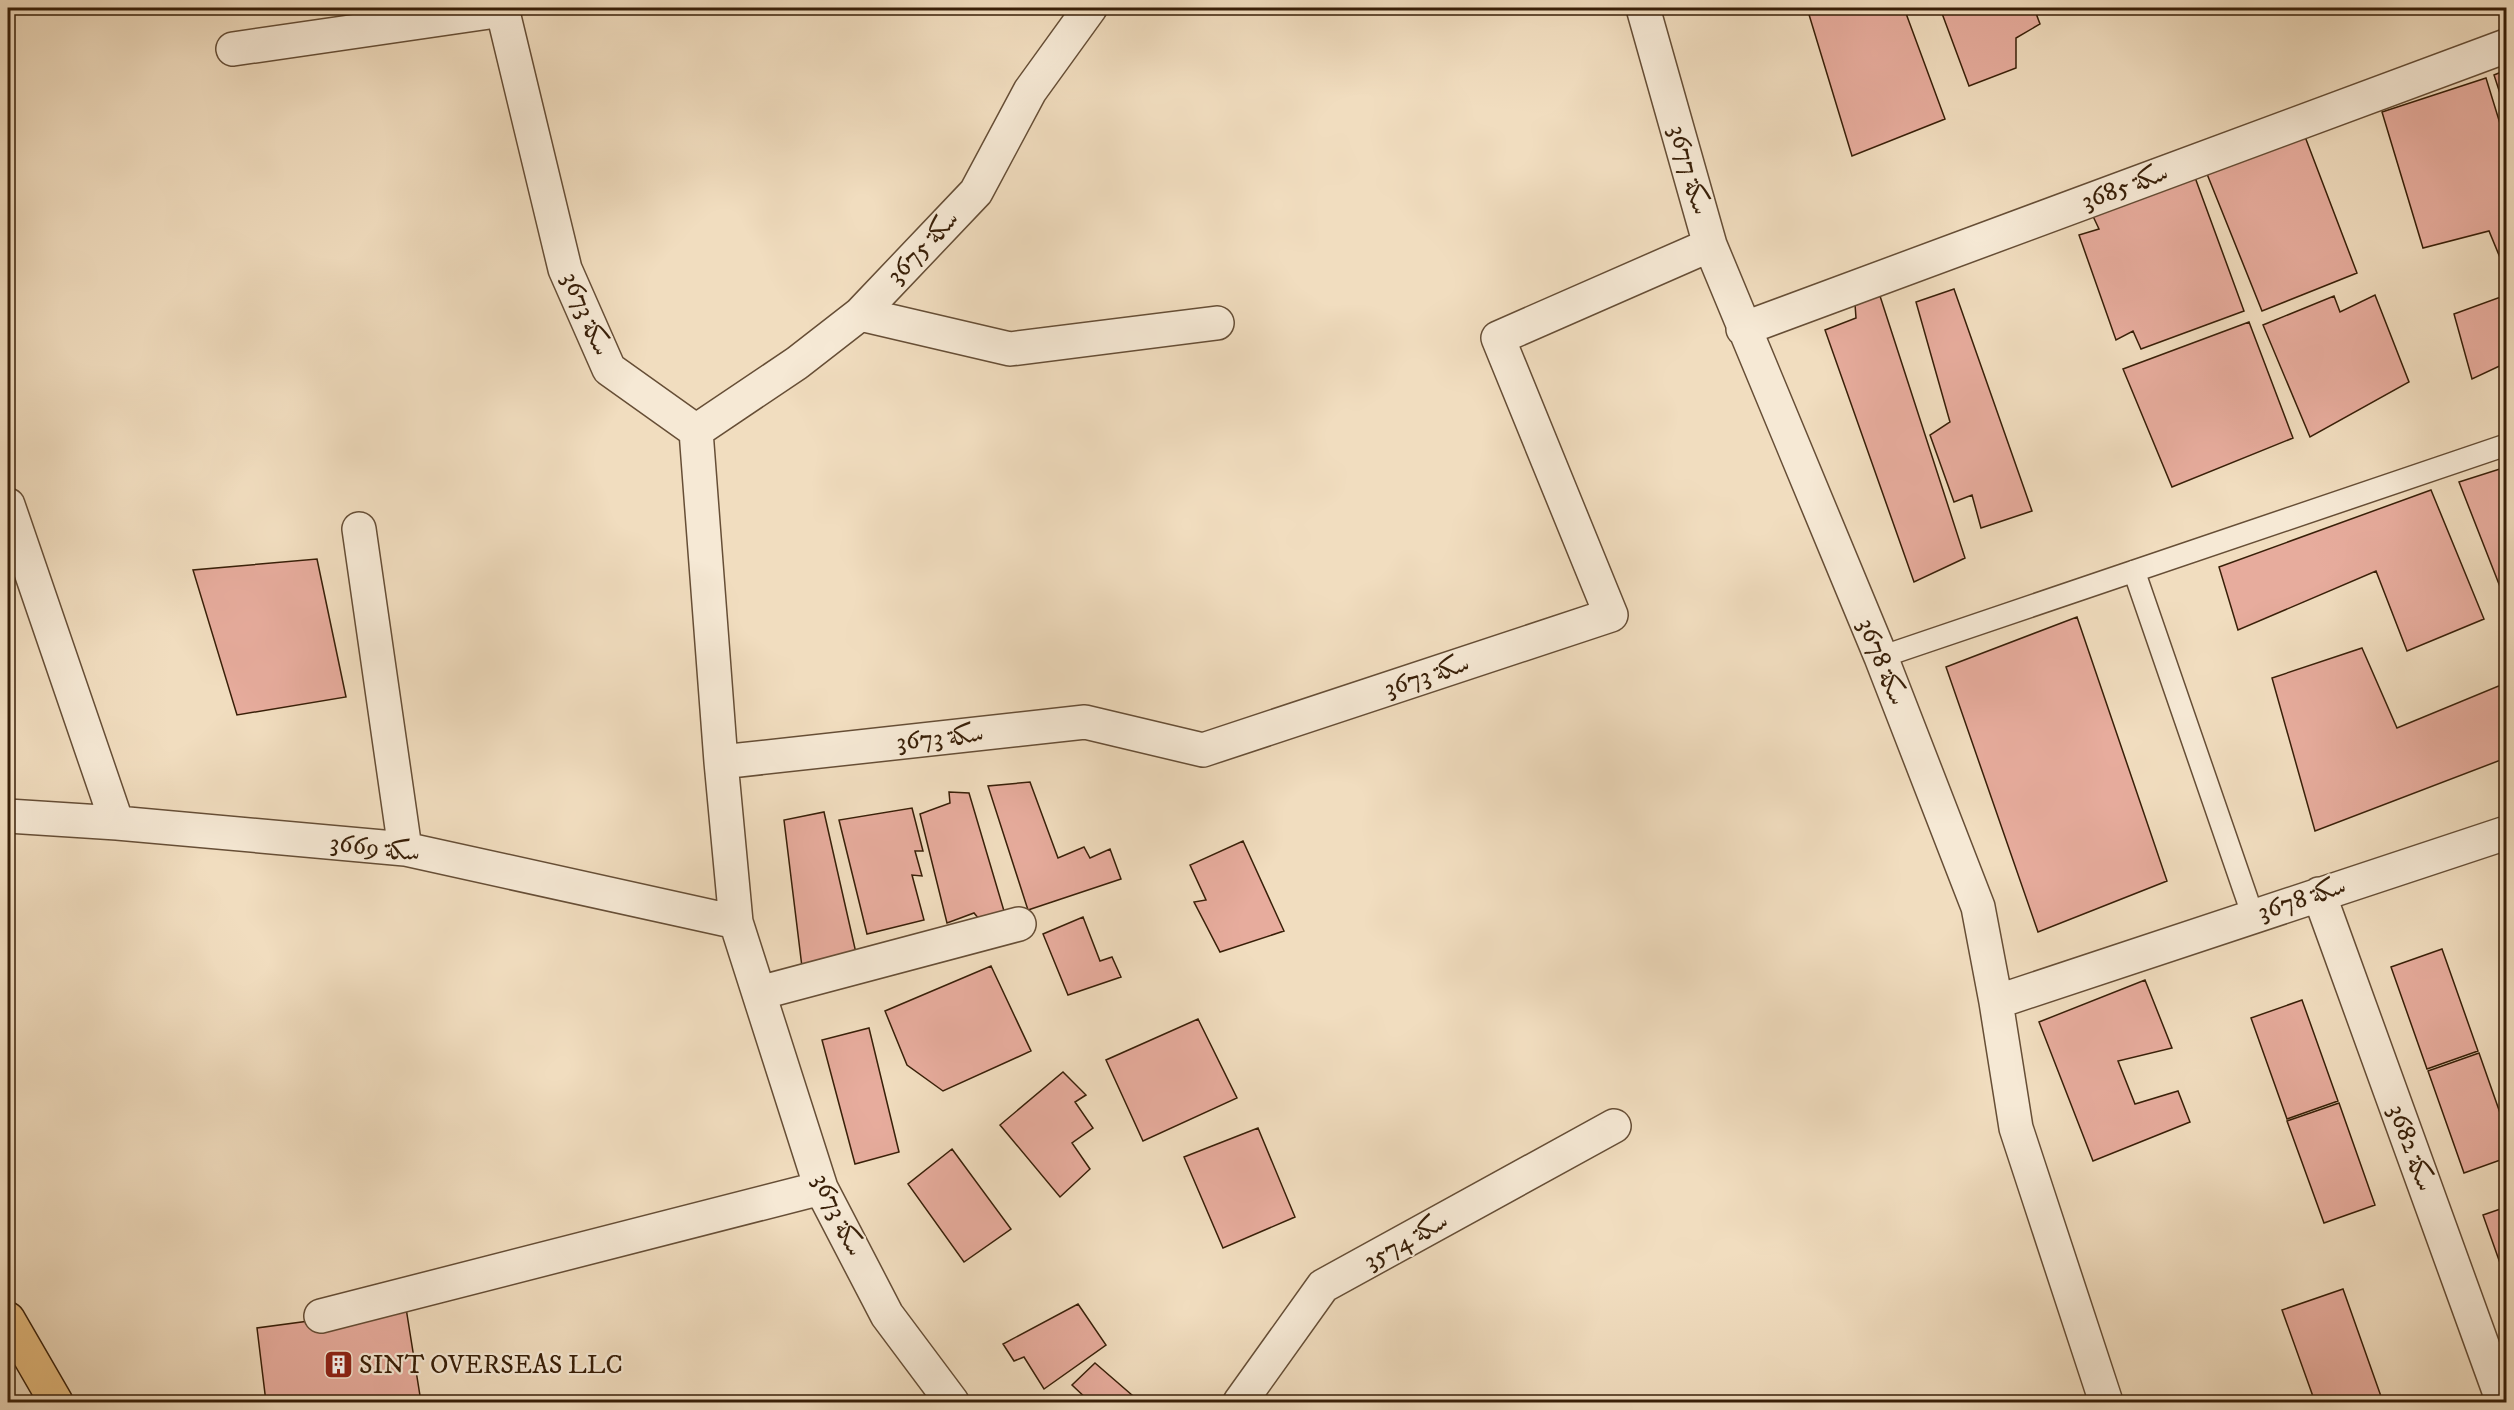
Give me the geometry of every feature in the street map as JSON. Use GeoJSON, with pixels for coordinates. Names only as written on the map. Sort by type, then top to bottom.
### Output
{"type":"FeatureCollection","features":[{"type":"Feature","properties":{"kind":"main road"},"geometry":{"type":"LineString","coordinates":[[8,1319],[56,1402]]}},
{"type":"Feature","properties":{"kind":"street","name":"سكة 3675"},"geometry":{"type":"LineString","coordinates":[[696,431],[797,363],[860,314],[976,192],[1030,91],[1090,8]]}},
{"type":"Feature","properties":{"kind":"street","name":"سكة 3677"},"geometry":{"type":"LineString","coordinates":[[1643,8],[1710,245],[1743,329]]}},
{"type":"Feature","properties":{"kind":"street"},"geometry":{"type":"LineString","coordinates":[[232,49],[502,9]]}},
{"type":"Feature","properties":{"kind":"street","name":"سكة 3673"},"geometry":{"type":"LineString","coordinates":[[502,9],[565,269],[609,369],[696,431],[721,762],[736,922],[821,1188],[887,1315],[952,1402]]}},
{"type":"Feature","properties":{"kind":"street","name":"سكة 3685"},"geometry":{"type":"LineString","coordinates":[[1743,329],[2506,46]]}},
{"type":"Feature","properties":{"kind":"street","name":"سكة 3673"},"geometry":{"type":"LineString","coordinates":[[721,762],[1085,722],[1203,750],[1611,615],[1498,338],[1710,245]]}},
{"type":"Feature","properties":{"kind":"street"},"geometry":{"type":"LineString","coordinates":[[860,314],[1010,349],[1217,323]]}},
{"type":"Feature","properties":{"kind":"street","name":"سكة 3678"},"geometry":{"type":"LineString","coordinates":[[1743,329],[1881,657],[1978,907],[2016,1128],[2106,1402]]}},
{"type":"Feature","properties":{"kind":"street"},"geometry":{"type":"LineString","coordinates":[[8,505],[117,823]]}},
{"type":"Feature","properties":{"kind":"street"},"geometry":{"type":"LineString","coordinates":[[359,528],[405,849]]}},
{"type":"Feature","properties":{"kind":"street","name":"سكة 3669"},"geometry":{"type":"LineString","coordinates":[[8,816],[117,823],[405,849],[736,922]]}},
{"type":"Feature","properties":{"kind":"street","name":"سكة 3678"},"geometry":{"type":"LineString","coordinates":[[1996,1002],[2506,833]]}},
{"type":"Feature","properties":{"kind":"street","name":"سكة 3682"},"geometry":{"type":"LineString","coordinates":[[2319,894],[2503,1402]]}},
{"type":"Feature","properties":{"kind":"street"},"geometry":{"type":"LineString","coordinates":[[759,993],[1019,924]]}},
{"type":"Feature","properties":{"kind":"street","name":"سكة 3574"},"geometry":{"type":"LineString","coordinates":[[1240,1402],[1323,1286],[1614,1126]]}},
{"type":"Feature","properties":{"kind":"street"},"geometry":{"type":"LineString","coordinates":[[321,1316],[821,1188]]}},
{"type":"Feature","properties":{"kind":"lane"},"geometry":{"type":"LineString","coordinates":[[1881,657],[2506,445]]}},
{"type":"Feature","properties":{"kind":"lane"},"geometry":{"type":"LineString","coordinates":[[2134,572],[2253,916]]}},
{"type":"Feature","properties":{"kind":"building"},"geometry":{"type":"Polygon","coordinates":[[[1807,8],[1904,8],[1945,119],[1852,156],[1807,8]]]}},
{"type":"Feature","properties":{"kind":"building"},"geometry":{"type":"Polygon","coordinates":[[[1940,8],[2034,8],[2040,24],[2016,38],[2016,68],[1969,86],[1940,8]]]}},
{"type":"Feature","properties":{"kind":"building"},"geometry":{"type":"Polygon","coordinates":[[[2506,70],[2506,112],[2494,75],[2506,70]]]}},
{"type":"Feature","properties":{"kind":"building"},"geometry":{"type":"Polygon","coordinates":[[[2486,78],[2506,143],[2506,272],[2489,231],[2423,248],[2382,112],[2486,78]]]}},
{"type":"Feature","properties":{"kind":"building"},"geometry":{"type":"Polygon","coordinates":[[[2304,134],[2357,273],[2262,311],[2205,169],[2304,134]]]}},
{"type":"Feature","properties":{"kind":"building"},"geometry":{"type":"Polygon","coordinates":[[[2193,172],[2244,311],[2141,349],[2133,331],[2116,340],[2079,235],[2099,229],[2091,212],[2193,172]]]}},
{"type":"Feature","properties":{"kind":"building"},"geometry":{"type":"Polygon","coordinates":[[[1954,289],[2032,511],[1981,528],[1972,495],[1954,502],[1930,435],[1950,422],[1916,302],[1954,289]]]}},
{"type":"Feature","properties":{"kind":"building"},"geometry":{"type":"Polygon","coordinates":[[[2375,295],[2409,382],[2310,437],[2263,325],[2334,296],[2340,312],[2375,295]]]}},
{"type":"Feature","properties":{"kind":"building"},"geometry":{"type":"Polygon","coordinates":[[[2506,295],[2506,363],[2472,379],[2454,314],[2506,295]]]}},
{"type":"Feature","properties":{"kind":"building"},"geometry":{"type":"Polygon","coordinates":[[[1880,296],[1965,558],[1914,582],[1825,330],[1856,318],[1855,304],[1880,296]]]}},
{"type":"Feature","properties":{"kind":"building"},"geometry":{"type":"Polygon","coordinates":[[[2249,322],[2293,438],[2172,487],[2123,369],[2249,322]]]}},
{"type":"Feature","properties":{"kind":"building"},"geometry":{"type":"Polygon","coordinates":[[[2506,467],[2506,602],[2459,482],[2506,467]]]}},
{"type":"Feature","properties":{"kind":"building"},"geometry":{"type":"Polygon","coordinates":[[[2431,490],[2484,619],[2407,651],[2376,571],[2238,630],[2219,567],[2431,490]]]}},
{"type":"Feature","properties":{"kind":"building"},"geometry":{"type":"Polygon","coordinates":[[[317,559],[346,697],[237,715],[193,570],[317,559]]]}},
{"type":"Feature","properties":{"kind":"building"},"geometry":{"type":"Polygon","coordinates":[[[2077,617],[2167,881],[2038,932],[1946,667],[2077,617]]]}},
{"type":"Feature","properties":{"kind":"building"},"geometry":{"type":"Polygon","coordinates":[[[2362,648],[2397,728],[2501,685],[2506,701],[2506,758],[2315,831],[2272,678],[2362,648]]]}},
{"type":"Feature","properties":{"kind":"building"},"geometry":{"type":"Polygon","coordinates":[[[1030,782],[1058,858],[1084,847],[1090,858],[1110,849],[1121,879],[1028,910],[988,786],[1030,782]]]}},
{"type":"Feature","properties":{"kind":"building"},"geometry":{"type":"Polygon","coordinates":[[[949,792],[969,793],[1004,911],[979,919],[974,913],[947,923],[920,814],[950,803],[949,792]]]}},
{"type":"Feature","properties":{"kind":"building"},"geometry":{"type":"Polygon","coordinates":[[[912,808],[923,851],[915,851],[922,876],[912,875],[924,920],[867,934],[839,820],[912,808]]]}},
{"type":"Feature","properties":{"kind":"building"},"geometry":{"type":"Polygon","coordinates":[[[824,812],[856,953],[802,967],[784,820],[824,812]]]}},
{"type":"Feature","properties":{"kind":"building"},"geometry":{"type":"Polygon","coordinates":[[[1243,841],[1284,931],[1220,952],[1194,902],[1206,900],[1190,865],[1243,841]]]}},
{"type":"Feature","properties":{"kind":"building"},"geometry":{"type":"Polygon","coordinates":[[[1083,917],[1100,961],[1112,957],[1121,977],[1068,995],[1043,934],[1083,917]]]}},
{"type":"Feature","properties":{"kind":"building"},"geometry":{"type":"Polygon","coordinates":[[[2442,949],[2478,1051],[2427,1069],[2391,967],[2442,949]]]}},
{"type":"Feature","properties":{"kind":"building"},"geometry":{"type":"Polygon","coordinates":[[[991,966],[1031,1051],[943,1091],[907,1065],[885,1011],[991,966]]]}},
{"type":"Feature","properties":{"kind":"building"},"geometry":{"type":"Polygon","coordinates":[[[2145,980],[2172,1048],[2118,1061],[2135,1104],[2178,1091],[2190,1122],[2093,1161],[2039,1022],[2145,980]]]}},
{"type":"Feature","properties":{"kind":"building"},"geometry":{"type":"Polygon","coordinates":[[[2302,1000],[2338,1101],[2287,1119],[2251,1018],[2302,1000]]]}},
{"type":"Feature","properties":{"kind":"building"},"geometry":{"type":"Polygon","coordinates":[[[1198,1019],[1237,1098],[1143,1141],[1106,1060],[1198,1019]]]}},
{"type":"Feature","properties":{"kind":"building"},"geometry":{"type":"Polygon","coordinates":[[[869,1028],[899,1152],[855,1164],[822,1040],[869,1028]]]}},
{"type":"Feature","properties":{"kind":"building"},"geometry":{"type":"Polygon","coordinates":[[[2479,1053],[2506,1130],[2506,1158],[2464,1173],[2428,1071],[2479,1053]]]}},
{"type":"Feature","properties":{"kind":"building"},"geometry":{"type":"Polygon","coordinates":[[[1063,1072],[1086,1095],[1075,1102],[1093,1128],[1072,1143],[1090,1169],[1060,1197],[1000,1125],[1063,1072]]]}},
{"type":"Feature","properties":{"kind":"building"},"geometry":{"type":"Polygon","coordinates":[[[2339,1103],[2375,1205],[2324,1223],[2287,1121],[2339,1103]]]}},
{"type":"Feature","properties":{"kind":"building"},"geometry":{"type":"Polygon","coordinates":[[[1258,1128],[1295,1217],[1223,1248],[1184,1157],[1258,1128]]]}},
{"type":"Feature","properties":{"kind":"building"},"geometry":{"type":"Polygon","coordinates":[[[952,1149],[1011,1229],[964,1262],[908,1184],[952,1149]]]}},
{"type":"Feature","properties":{"kind":"building"},"geometry":{"type":"Polygon","coordinates":[[[2506,1207],[2506,1280],[2483,1215],[2506,1207]]]}},
{"type":"Feature","properties":{"kind":"building"},"geometry":{"type":"Polygon","coordinates":[[[2343,1289],[2383,1402],[2315,1402],[2282,1310],[2343,1289]]]}},
{"type":"Feature","properties":{"kind":"building"},"geometry":{"type":"Polygon","coordinates":[[[1078,1304],[1106,1345],[1044,1389],[1024,1357],[1014,1361],[1003,1344],[1078,1304]]]}},
{"type":"Feature","properties":{"kind":"building","name":"SINT OVERSEAS LLC"},"geometry":{"type":"Polygon","coordinates":[[[406,1308],[421,1402],[266,1402],[257,1328],[406,1308]]]}},
{"type":"Feature","properties":{"kind":"building"},"geometry":{"type":"Polygon","coordinates":[[[1095,1363],[1140,1402],[1090,1402],[1072,1385],[1095,1363]]]}},
{"type":"Feature","properties":{"kind":"place","name":"SINT OVERSEAS LLC"},"geometry":{"type":"Point","coordinates":[338,1365]}}]}
